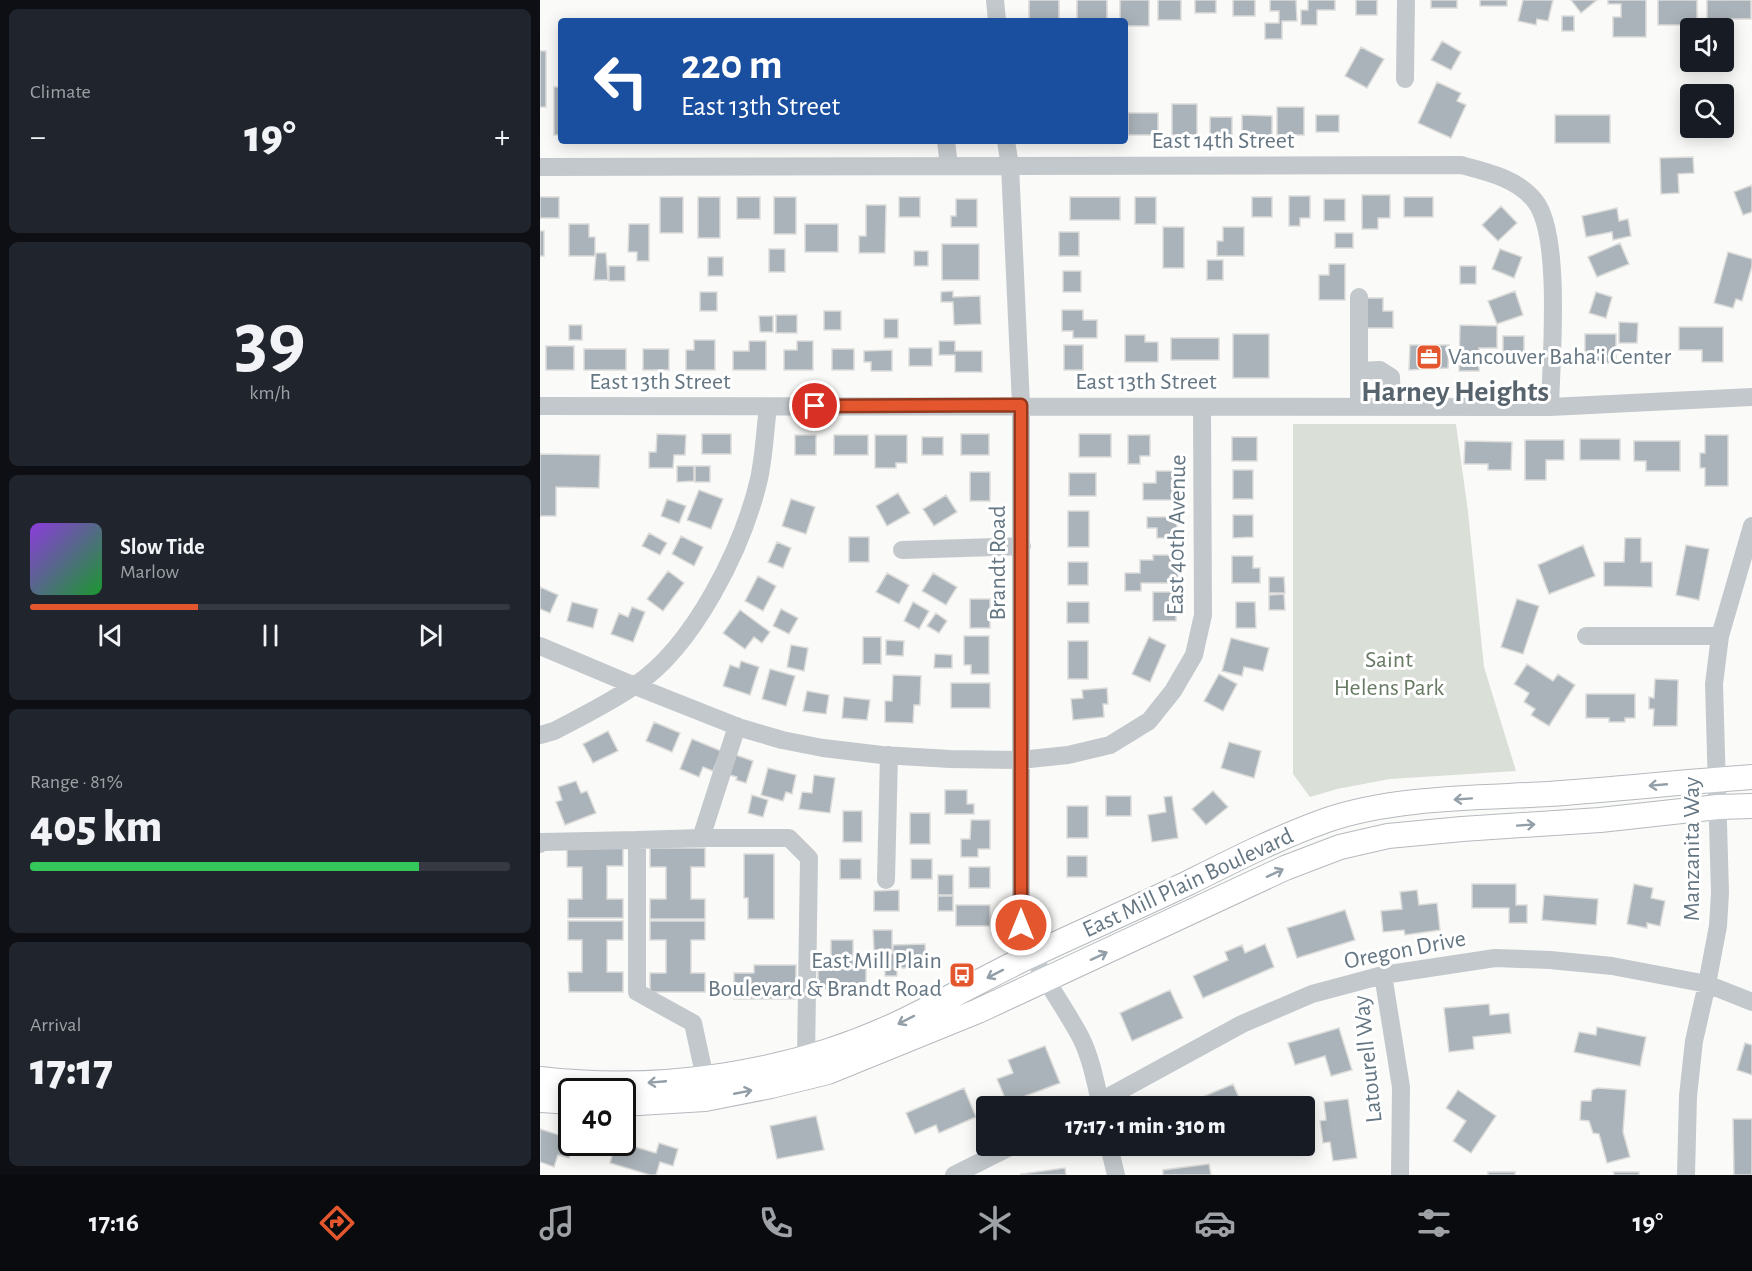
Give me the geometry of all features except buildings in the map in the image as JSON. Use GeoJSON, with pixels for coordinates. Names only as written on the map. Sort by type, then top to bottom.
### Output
{"type":"FeatureCollection","features":[{"type":"Feature","properties":{"kind":"main road","name":"East Mill Plain Boulevard"},"geometry":{"type":"LineString","coordinates":[[540,1079],[642,1084],[705,1078],[776,1066],[835,1048],[899,1023],[1033,955],[1273,840],[1331,819],[1412,803],[1610,790],[1752,777]]}},
{"type":"Feature","properties":{"kind":"main road","name":"East Mill Plain Boulevard"},"geometry":{"type":"LineString","coordinates":[[636,1103],[705,1099],[828,1072],[978,1011],[1285,868],[1340,847],[1388,836],[1752,806]]}},
{"type":"Feature","properties":{"kind":"main road"},"geometry":{"type":"LineString","coordinates":[[540,1100],[558,1101]]}},
{"type":"Feature","properties":{"kind":"street"},"geometry":{"type":"LineString","coordinates":[[995,0],[997,18]]}},
{"type":"Feature","properties":{"kind":"street"},"geometry":{"type":"LineString","coordinates":[[1405,80],[1406,0]]}},
{"type":"Feature","properties":{"kind":"street"},"geometry":{"type":"LineString","coordinates":[[946,144],[949,166]]}},
{"type":"Feature","properties":{"kind":"street","name":"Brandt Road"},"geometry":{"type":"LineString","coordinates":[[1006,144],[1010,166],[1021,405],[1021,925],[1045,980],[1081,1038],[1092,1069],[1096,1096]]}},
{"type":"Feature","properties":{"kind":"street","name":"East 14th Street"},"geometry":{"type":"LineString","coordinates":[[540,167],[1461,165],[1486,171],[1520,186],[1536,202],[1547,230],[1553,271],[1550,406]]}},
{"type":"Feature","properties":{"kind":"street"},"geometry":{"type":"LineString","coordinates":[[1359,297],[1359,406]]}},
{"type":"Feature","properties":{"kind":"street"},"geometry":{"type":"LineString","coordinates":[[1359,371],[1380,370],[1391,377],[1392,406]]}},
{"type":"Feature","properties":{"kind":"street","name":"East 13th Street"},"geometry":{"type":"LineString","coordinates":[[540,406],[1550,406],[1752,397]]}},
{"type":"Feature","properties":{"kind":"street"},"geometry":{"type":"LineString","coordinates":[[540,735],[554,731],[635,686],[664,661],[686,635],[725,572],[744,529],[759,478],[768,407]]}},
{"type":"Feature","properties":{"kind":"street","name":"East 40th Avenue"},"geometry":{"type":"LineString","coordinates":[[540,646],[737,726],[782,740],[823,748],[950,759],[1020,760],[1068,755],[1110,745],[1149,721],[1173,691],[1194,655],[1203,615],[1202,407]]}},
{"type":"Feature","properties":{"kind":"street","name":"Manzanita Way"},"geometry":{"type":"LineString","coordinates":[[1686,1175],[1688,1096],[1694,1041],[1718,926],[1720,893],[1714,684],[1720,636],[1752,526]]}},
{"type":"Feature","properties":{"kind":"street"},"geometry":{"type":"LineString","coordinates":[[902,550],[1022,546]]}},
{"type":"Feature","properties":{"kind":"street"},"geometry":{"type":"LineString","coordinates":[[1586,636],[1720,636]]}},
{"type":"Feature","properties":{"kind":"street"},"geometry":{"type":"LineString","coordinates":[[700,838],[737,726]]}},
{"type":"Feature","properties":{"kind":"street"},"geometry":{"type":"LineString","coordinates":[[886,880],[889,755]]}},
{"type":"Feature","properties":{"kind":"street"},"geometry":{"type":"LineString","coordinates":[[540,844],[586,840],[789,838],[809,858],[806,1057]]}},
{"type":"Feature","properties":{"kind":"street"},"geometry":{"type":"LineString","coordinates":[[637,840],[637,992],[693,1023],[705,1078]]}},
{"type":"Feature","properties":{"kind":"street","name":"Oregon Drive"},"geometry":{"type":"LineString","coordinates":[[1113,1096],[1242,1024],[1312,994],[1383,975],[1495,958],[1612,966],[1707,984],[1752,1002]]}},
{"type":"Feature","properties":{"kind":"street","name":"Latourell Way"},"geometry":{"type":"LineString","coordinates":[[1383,975],[1401,1087],[1400,1175]]}},
{"type":"Feature","properties":{"kind":"street"},"geometry":{"type":"LineString","coordinates":[[954,1175],[992,1156]]}},
{"type":"Feature","properties":{"kind":"street"},"geometry":{"type":"LineString","coordinates":[[1112,1156],[1116,1175]]}},
{"type":"Feature","properties":{"kind":"green space","name":"Saint Helens Park"},"geometry":{"type":"Polygon","coordinates":[[[1293,424],[1456,424],[1468,512],[1484,667],[1516,771],[1390,779],[1337,789],[1310,797],[1293,774],[1293,424]]]}},
{"type":"Feature","properties":{"kind":"place","name":"Vancouver Baha'i Center"},"geometry":{"type":"Point","coordinates":[1429,357]}},
{"type":"Feature","properties":{"kind":"place","name":"East Mill Plain Boulevard & Brandt Road"},"geometry":{"type":"Point","coordinates":[962,975]}},
{"type":"Feature","properties":{"kind":"district","name":"Harney Heights"},"geometry":{"type":"Point","coordinates":[1455,392]}},
{"type":"Feature","properties":{"kind":"route"},"geometry":{"type":"LineString","coordinates":[[815,406],[1021,405],[1021,925]]}}]}
